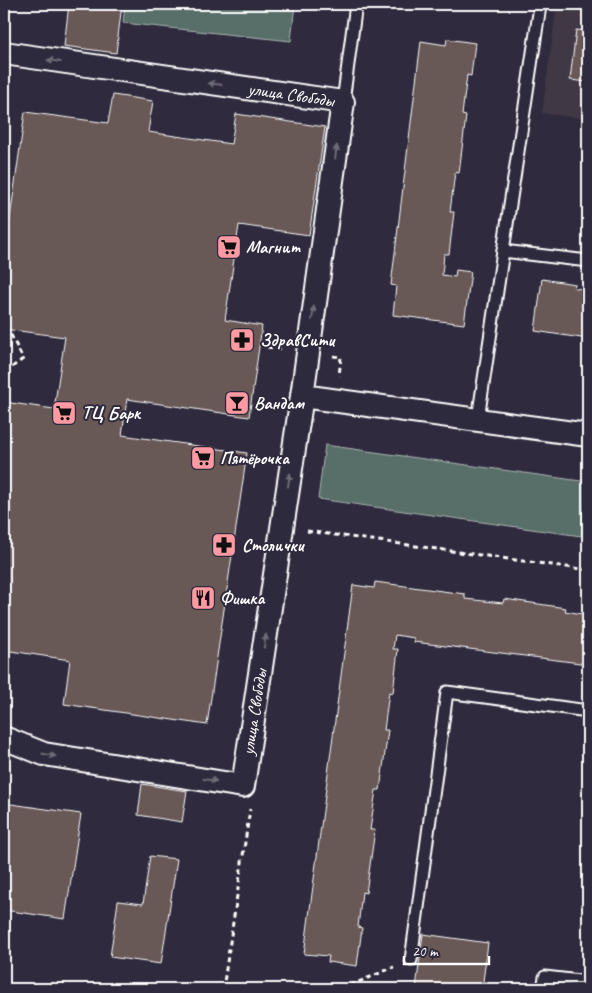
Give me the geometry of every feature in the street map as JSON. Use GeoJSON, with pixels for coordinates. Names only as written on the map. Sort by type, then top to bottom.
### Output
{"type":"FeatureCollection","features":[{"type":"Feature","properties":{"kind":"street","name":"улица Свободы"},"geometry":{"type":"LineString","coordinates":[[4,54],[343,102],[302,396],[243,786]]}},
{"type":"Feature","properties":{"kind":"street"},"geometry":{"type":"LineString","coordinates":[[302,396],[588,435]]}},
{"type":"Feature","properties":{"kind":"street"},"geometry":{"type":"LineString","coordinates":[[4,738],[44,754],[243,786]]}},
{"type":"Feature","properties":{"kind":"lane"},"geometry":{"type":"LineString","coordinates":[[343,102],[356,4]]}},
{"type":"Feature","properties":{"kind":"lane"},"geometry":{"type":"LineString","coordinates":[[478,419],[540,6]]}},
{"type":"Feature","properties":{"kind":"lane"},"geometry":{"type":"LineString","coordinates":[[503,251],[588,262]]}},
{"type":"Feature","properties":{"kind":"lane"},"geometry":{"type":"LineString","coordinates":[[411,960],[447,692],[588,711]]}},
{"type":"Feature","properties":{"kind":"lane"},"geometry":{"type":"LineString","coordinates":[[543,989],[544,977],[588,982]]}},
{"type":"Feature","properties":{"kind":"path"},"geometry":{"type":"LineString","coordinates":[[4,331],[9,332],[23,359],[4,373]]}},
{"type":"Feature","properties":{"kind":"path"},"geometry":{"type":"LineString","coordinates":[[282,528],[588,570]]}},
{"type":"Feature","properties":{"kind":"path"},"geometry":{"type":"LineString","coordinates":[[223,989],[251,800],[243,786]]}},
{"type":"Feature","properties":{"kind":"path"},"geometry":{"type":"LineString","coordinates":[[342,989],[411,960]]}},
{"type":"Feature","properties":{"kind":"shaded area"},"geometry":{"type":"Polygon","coordinates":[[[557,4],[588,4],[588,119],[542,113],[557,4]]]}},
{"type":"Feature","properties":{"kind":"green space"},"geometry":{"type":"Polygon","coordinates":[[[125,4],[295,4],[291,41],[123,23],[125,4]]]}},
{"type":"Feature","properties":{"kind":"green space"},"geometry":{"type":"Polygon","coordinates":[[[325,445],[588,482],[581,536],[318,499],[325,445]]]}},
{"type":"Feature","properties":{"kind":"building"},"geometry":{"type":"Polygon","coordinates":[[[69,4],[122,4],[116,53],[64,46],[69,4]]]}},
{"type":"Feature","properties":{"kind":"building"},"geometry":{"type":"Polygon","coordinates":[[[576,30],[588,31],[588,82],[570,80],[576,30]]]}},
{"type":"Feature","properties":{"kind":"building"},"geometry":{"type":"Polygon","coordinates":[[[447,39],[475,43],[471,76],[467,75],[462,115],[466,116],[459,173],[455,172],[450,212],[454,212],[449,254],[444,254],[442,275],[455,277],[456,270],[471,272],[464,324],[393,315],[396,286],[391,285],[421,41],[446,45],[447,39]]]}},
{"type":"Feature","properties":{"kind":"building","name":"ТЦ Барк"},"geometry":{"type":"Polygon","coordinates":[[[113,95],[153,101],[148,132],[231,144],[236,114],[325,127],[309,235],[239,225],[225,320],[262,326],[249,417],[127,399],[122,435],[247,453],[207,725],[64,704],[70,660],[4,650],[4,402],[54,409],[65,337],[4,329],[4,261],[25,112],[108,123],[113,95]]]}},
{"type":"Feature","properties":{"kind":"building"},"geometry":{"type":"Polygon","coordinates":[[[542,279],[575,284],[574,288],[588,290],[588,339],[535,331],[542,279]]]}},
{"type":"Feature","properties":{"kind":"building"},"geometry":{"type":"Polygon","coordinates":[[[375,582],[465,594],[465,599],[503,603],[504,599],[566,608],[565,611],[588,615],[588,664],[414,642],[414,638],[395,635],[393,649],[398,649],[393,693],[389,692],[384,730],[388,730],[380,790],[376,790],[370,830],[375,830],[366,893],[362,892],[358,927],[362,928],[357,966],[328,962],[329,956],[304,954],[353,585],[374,588],[375,582]]]}},
{"type":"Feature","properties":{"kind":"building"},"geometry":{"type":"Polygon","coordinates":[[[142,784],[187,791],[182,822],[138,815],[142,784]]]}},
{"type":"Feature","properties":{"kind":"building"},"geometry":{"type":"Polygon","coordinates":[[[4,803],[81,814],[65,919],[4,910],[4,803]]]}},
{"type":"Feature","properties":{"kind":"building"},"geometry":{"type":"Polygon","coordinates":[[[150,856],[177,859],[161,964],[110,957],[118,901],[143,904],[150,856]]]}},
{"type":"Feature","properties":{"kind":"building"},"geometry":{"type":"Polygon","coordinates":[[[423,934],[488,943],[482,989],[416,988],[423,934]]]}},
{"type":"Feature","properties":{"kind":"place","name":"Магнит"},"geometry":{"type":"Point","coordinates":[229,247]}},
{"type":"Feature","properties":{"kind":"place","name":"ЗдравСити"},"geometry":{"type":"Point","coordinates":[242,340]}},
{"type":"Feature","properties":{"kind":"place","name":"Вандам"},"geometry":{"type":"Point","coordinates":[237,403]}},
{"type":"Feature","properties":{"kind":"place","name":"ТЦ Барк"},"geometry":{"type":"Point","coordinates":[64,413]}},
{"type":"Feature","properties":{"kind":"place","name":"Пятёрочка"},"geometry":{"type":"Point","coordinates":[203,458]}},
{"type":"Feature","properties":{"kind":"place","name":"Столички"},"geometry":{"type":"Point","coordinates":[224,545]}},
{"type":"Feature","properties":{"kind":"place","name":"Фишка"},"geometry":{"type":"Point","coordinates":[203,598]}}]}
